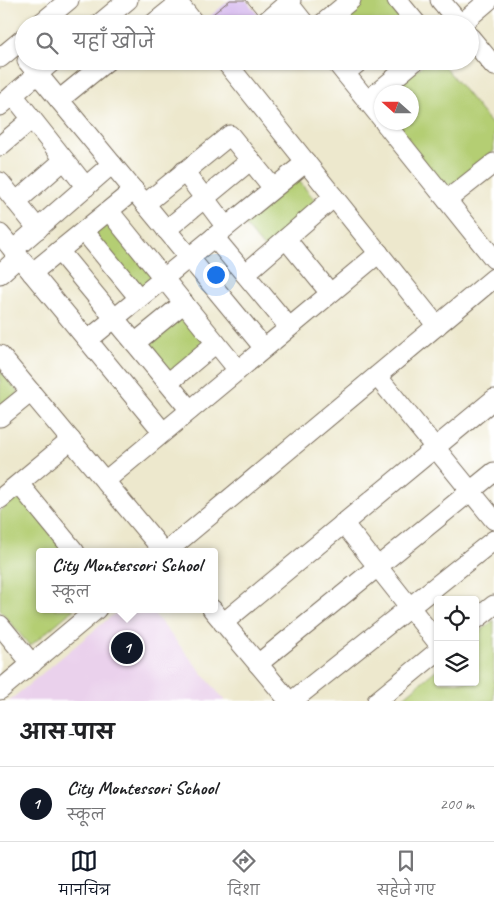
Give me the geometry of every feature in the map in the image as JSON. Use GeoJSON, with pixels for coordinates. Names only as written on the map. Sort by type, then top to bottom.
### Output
{"type":"FeatureCollection","features":[{"type":"Feature","properties":{"kind":"street"},"geometry":{"type":"LineString","coordinates":[[51,15],[69,0]]}},
{"type":"Feature","properties":{"kind":"street"},"geometry":{"type":"LineString","coordinates":[[110,15],[128,0]]}},
{"type":"Feature","properties":{"kind":"street"},"geometry":{"type":"LineString","coordinates":[[333,15],[351,0]]}},
{"type":"Feature","properties":{"kind":"street"},"geometry":{"type":"LineString","coordinates":[[397,0],[407,15]]}},
{"type":"Feature","properties":{"kind":"street"},"geometry":{"type":"LineString","coordinates":[[440,0],[452,15]]}},
{"type":"Feature","properties":{"kind":"street"},"geometry":{"type":"LineString","coordinates":[[471,15],[489,0]]}},
{"type":"Feature","properties":{"kind":"street"},"geometry":{"type":"LineString","coordinates":[[273,15],[288,1],[298,15]]}},
{"type":"Feature","properties":{"kind":"street"},"geometry":{"type":"LineString","coordinates":[[163,15],[177,2],[188,15]]}},
{"type":"Feature","properties":{"kind":"street"},"geometry":{"type":"LineString","coordinates":[[488,46],[494,66]]}},
{"type":"Feature","properties":{"kind":"street"},"geometry":{"type":"LineString","coordinates":[[30,70],[7,100],[32,119],[86,187]]}},
{"type":"Feature","properties":{"kind":"street"},"geometry":{"type":"LineString","coordinates":[[34,70],[264,348]]}},
{"type":"Feature","properties":{"kind":"street"},"geometry":{"type":"LineString","coordinates":[[59,100],[96,70]]}},
{"type":"Feature","properties":{"kind":"street"},"geometry":{"type":"LineString","coordinates":[[232,70],[437,326]]}},
{"type":"Feature","properties":{"kind":"street"},"geometry":{"type":"LineString","coordinates":[[342,70],[374,109]]}},
{"type":"Feature","properties":{"kind":"street"},"geometry":{"type":"LineString","coordinates":[[367,101],[404,70]]}},
{"type":"Feature","properties":{"kind":"street"},"geometry":{"type":"LineString","coordinates":[[0,146],[32,119]]}},
{"type":"Feature","properties":{"kind":"street"},"geometry":{"type":"LineString","coordinates":[[390,130],[494,259]]}},
{"type":"Feature","properties":{"kind":"street"},"geometry":{"type":"LineString","coordinates":[[32,273],[109,211],[140,197],[184,171],[230,135],[273,188]]}},
{"type":"Feature","properties":{"kind":"street"},"geometry":{"type":"LineString","coordinates":[[16,202],[64,160]]}},
{"type":"Feature","properties":{"kind":"street"},"geometry":{"type":"LineString","coordinates":[[166,230],[250,160]]}},
{"type":"Feature","properties":{"kind":"street"},"geometry":{"type":"LineString","coordinates":[[88,340],[306,162]]}},
{"type":"Feature","properties":{"kind":"street"},"geometry":{"type":"LineString","coordinates":[[447,200],[494,163]]}},
{"type":"Feature","properties":{"kind":"street"},"geometry":{"type":"LineString","coordinates":[[0,274],[38,229],[112,164]]}},
{"type":"Feature","properties":{"kind":"street"},"geometry":{"type":"LineString","coordinates":[[184,171],[204,199],[220,232],[245,274],[289,327]]}},
{"type":"Feature","properties":{"kind":"street"},"geometry":{"type":"LineString","coordinates":[[0,182],[38,229]]}},
{"type":"Feature","properties":{"kind":"street"},"geometry":{"type":"LineString","coordinates":[[245,274],[334,197]]}},
{"type":"Feature","properties":{"kind":"street"},"geometry":{"type":"LineString","coordinates":[[109,211],[238,370]]}},
{"type":"Feature","properties":{"kind":"street"},"geometry":{"type":"LineString","coordinates":[[84,231],[139,298]]}},
{"type":"Feature","properties":{"kind":"street"},"geometry":{"type":"LineString","coordinates":[[0,234],[164,432]]}},
{"type":"Feature","properties":{"kind":"street"},"geometry":{"type":"LineString","coordinates":[[286,239],[330,293]]}},
{"type":"Feature","properties":{"kind":"street"},"geometry":{"type":"LineString","coordinates":[[59,251],[190,410]]}},
{"type":"Feature","properties":{"kind":"street"},"geometry":{"type":"LineString","coordinates":[[105,481],[379,253]]}},
{"type":"Feature","properties":{"kind":"street"},"geometry":{"type":"LineString","coordinates":[[170,548],[494,278]]}},
{"type":"Feature","properties":{"kind":"street"},"geometry":{"type":"LineString","coordinates":[[135,343],[184,303]]}},
{"type":"Feature","properties":{"kind":"street"},"geometry":{"type":"LineString","coordinates":[[168,383],[216,343]]}},
{"type":"Feature","properties":{"kind":"street"},"geometry":{"type":"LineString","coordinates":[[0,355],[162,548]]}},
{"type":"Feature","properties":{"kind":"street"},"geometry":{"type":"LineString","coordinates":[[377,376],[494,520]]}},
{"type":"Feature","properties":{"kind":"street"},"geometry":{"type":"LineString","coordinates":[[0,417],[31,392]]}},
{"type":"Feature","properties":{"kind":"street"},"geometry":{"type":"LineString","coordinates":[[494,399],[343,524],[218,616],[291,701],[494,540]]}},
{"type":"Feature","properties":{"kind":"street"},"geometry":{"type":"LineString","coordinates":[[0,499],[71,440]]}},
{"type":"Feature","properties":{"kind":"street"},"geometry":{"type":"LineString","coordinates":[[258,664],[494,472]]}},
{"type":"Feature","properties":{"kind":"street"},"geometry":{"type":"LineString","coordinates":[[19,484],[72,548]]}},
{"type":"Feature","properties":{"kind":"street"},"geometry":{"type":"LineString","coordinates":[[343,524],[436,641]]}},
{"type":"Feature","properties":{"kind":"street"},"geometry":{"type":"LineString","coordinates":[[479,617],[494,605]]}},
{"type":"Feature","properties":{"kind":"street"},"geometry":{"type":"LineString","coordinates":[[0,690],[92,613]]}},
{"type":"Feature","properties":{"kind":"street"},"geometry":{"type":"LineString","coordinates":[[0,625],[32,664]]}},
{"type":"Feature","properties":{"kind":"street"},"geometry":{"type":"LineString","coordinates":[[377,701],[434,654]]}},
{"type":"Feature","properties":{"kind":"shaded area"},"geometry":{"type":"Polygon","coordinates":[[[115,613],[153,613],[225,701],[9,701],[115,613]]]}},
{"type":"Feature","properties":{"kind":"green space"},"geometry":{"type":"Polygon","coordinates":[[[356,0],[389,0],[402,15],[338,15],[356,0]]]}},
{"type":"Feature","properties":{"kind":"green space"},"geometry":{"type":"Polygon","coordinates":[[[417,70],[447,70],[494,127],[494,151],[447,190],[398,130],[419,130],[419,85],[399,85],[417,70]]]}},
{"type":"Feature","properties":{"kind":"green space"},"geometry":{"type":"Polygon","coordinates":[[[294,175],[319,205],[265,249],[240,219],[294,175]]]}},
{"type":"Feature","properties":{"kind":"green space"},"geometry":{"type":"Polygon","coordinates":[[[107,216],[158,277],[140,292],[89,231],[107,216]]]}},
{"type":"Feature","properties":{"kind":"green space"},"geometry":{"type":"Polygon","coordinates":[[[183,308],[212,343],[169,378],[140,344],[183,308]]]}},
{"type":"Feature","properties":{"kind":"green space"},"geometry":{"type":"Polygon","coordinates":[[[0,370],[19,393],[0,410],[0,370]]]}},
{"type":"Feature","properties":{"kind":"green space"},"geometry":{"type":"Polygon","coordinates":[[[20,495],[63,548],[36,548],[36,613],[69,613],[30,646],[0,610],[0,511],[20,495]]]}},
{"type":"Feature","properties":{"kind":"green space"},"geometry":{"type":"Polygon","coordinates":[[[494,620],[494,701],[399,701],[434,671],[434,686],[479,686],[479,633],[494,620]]]}},
{"type":"Feature","properties":{"kind":"building"},"geometry":{"type":"Polygon","coordinates":[[[230,0],[246,0],[258,15],[212,15],[230,0]]]}},
{"type":"Feature","properties":{"kind":"place","name":"City Montessori School"},"geometry":{"type":"Point","coordinates":[127,648]}}]}
